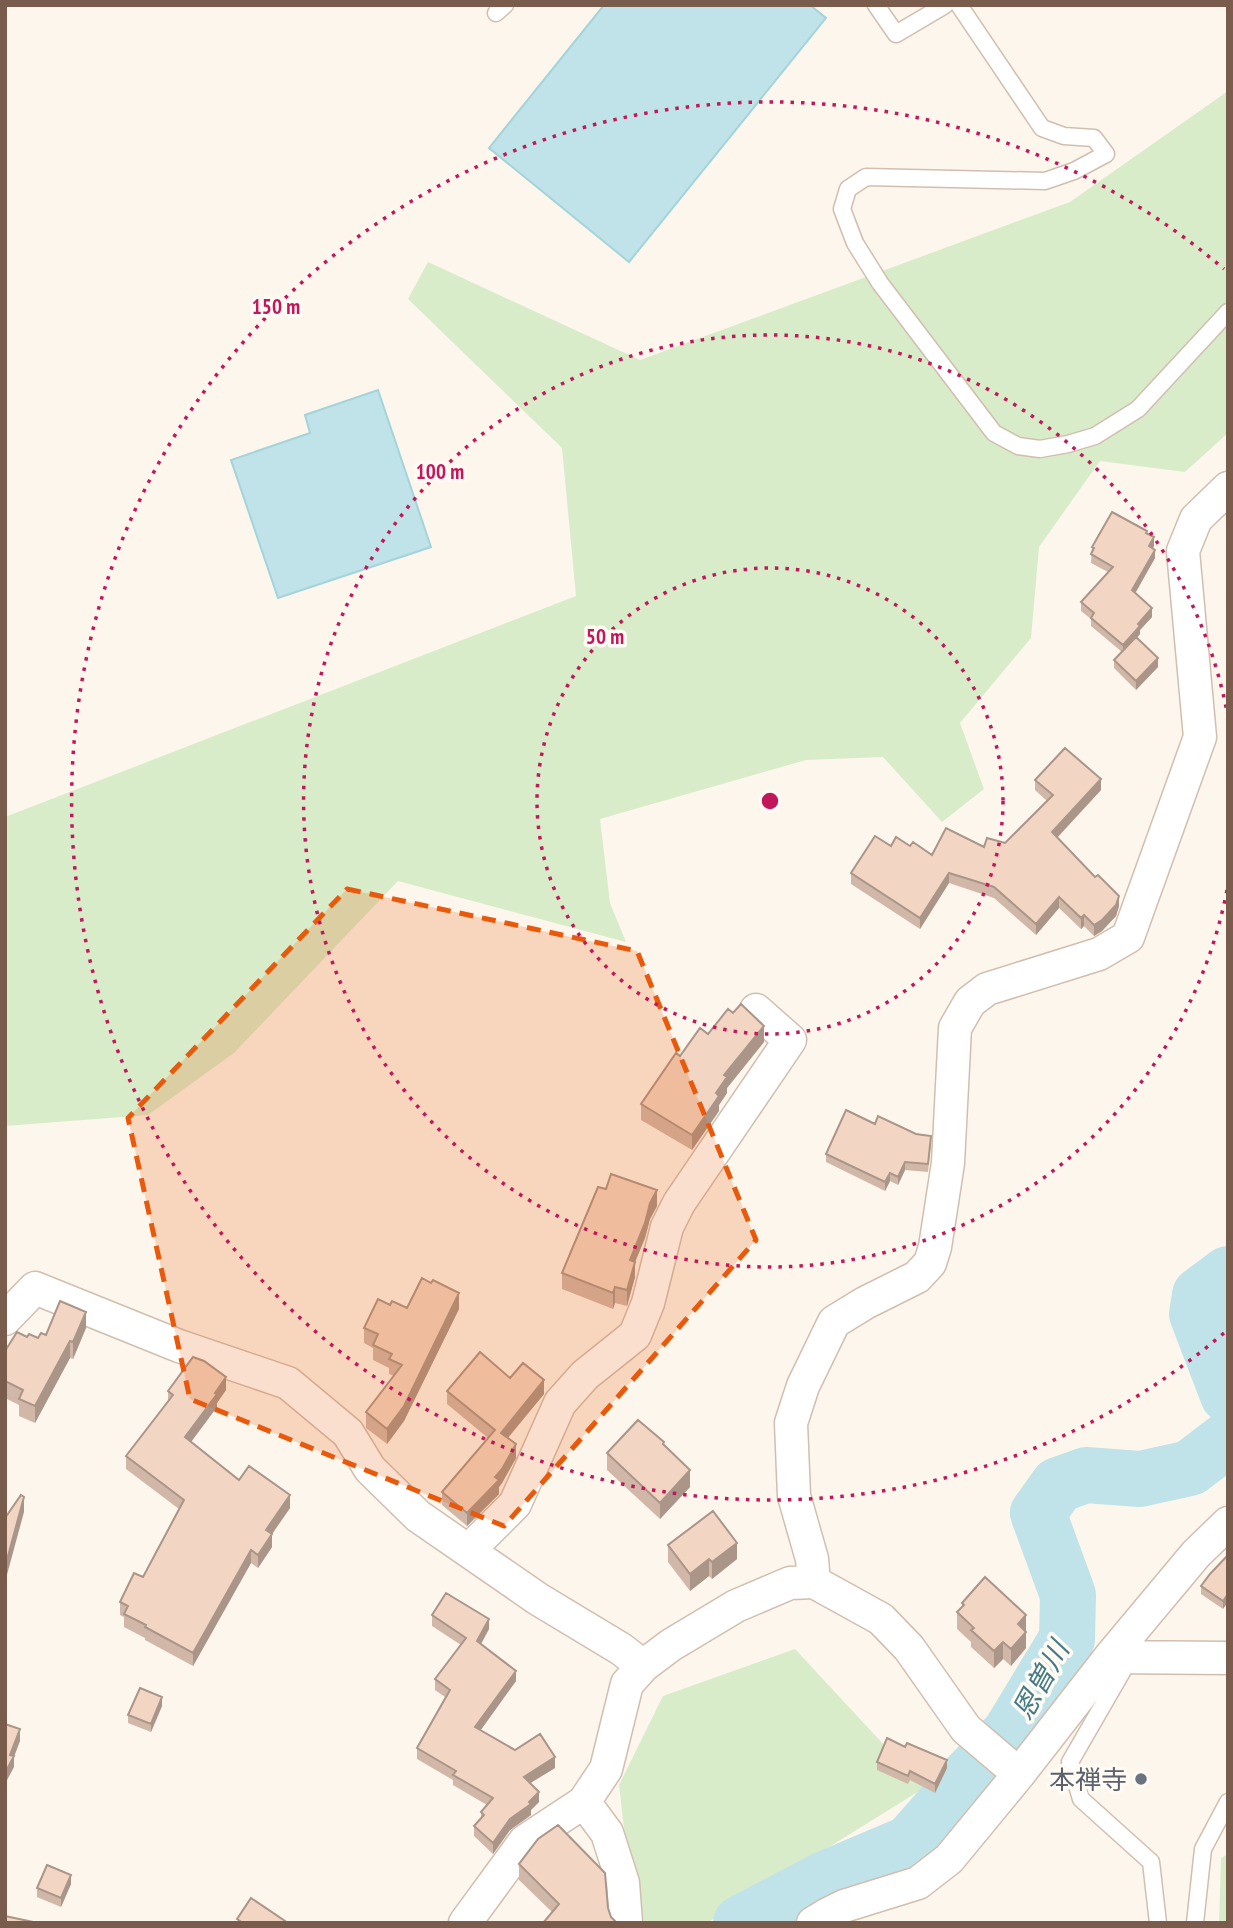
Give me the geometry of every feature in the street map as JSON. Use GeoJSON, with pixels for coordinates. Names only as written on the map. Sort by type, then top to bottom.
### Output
{"type":"FeatureCollection","features":[{"type":"Feature","properties":{"kind":"street"},"geometry":{"type":"LineString","coordinates":[[814,1582],[812,1559],[794,1496],[791,1423],[803,1386],[834,1322],[917,1277],[930,1263],[948,1163],[956,1028],[970,1002],[987,989],[1099,954],[1128,937],[1200,737],[1183,551],[1196,519],[1228,488]]}},
{"type":"Feature","properties":{"kind":"street"},"geometry":{"type":"LineString","coordinates":[[469,1550],[515,1504],[560,1403],[585,1375],[635,1335],[648,1303],[667,1227],[679,1203],[790,1040],[756,1010]]}},
{"type":"Feature","properties":{"kind":"street"},"geometry":{"type":"LineString","coordinates":[[5,1319],[35,1288],[179,1346],[288,1383],[348,1433],[370,1469],[418,1516],[643,1666]]}},
{"type":"Feature","properties":{"kind":"street"},"geometry":{"type":"LineString","coordinates":[[813,1923],[844,1906],[918,1883],[949,1859],[1013,1769],[1120,1658],[1196,1554],[1228,1522]]}},
{"type":"Feature","properties":{"kind":"street"},"geometry":{"type":"LineString","coordinates":[[465,1923],[525,1841],[584,1802],[606,1769],[627,1684],[643,1666],[671,1645],[736,1606],[790,1583],[814,1582],[881,1619],[909,1648],[966,1729],[1013,1769]]}},
{"type":"Feature","properties":{"kind":"street"},"geometry":{"type":"LineString","coordinates":[[1120,1658],[1228,1658]]}},
{"type":"Feature","properties":{"kind":"street"},"geometry":{"type":"LineString","coordinates":[[584,1802],[607,1833],[623,1883],[626,1923]]}},
{"type":"Feature","properties":{"kind":"lane"},"geometry":{"type":"LineString","coordinates":[[876,5],[896,34],[945,5]]}},
{"type":"Feature","properties":{"kind":"lane"},"geometry":{"type":"LineString","coordinates":[[959,5],[1042,128],[1064,136],[1094,138],[1106,154],[1074,171],[1045,181],[866,177],[848,189],[842,209],[855,243],[880,283],[994,433],[1018,446],[1040,449],[1095,436],[1138,409],[1228,312]]}},
{"type":"Feature","properties":{"kind":"lane"},"geometry":{"type":"LineString","coordinates":[[1120,1658],[1070,1762],[1081,1799],[1151,1863],[1158,1923]]}},
{"type":"Feature","properties":{"kind":"lane"},"geometry":{"type":"LineString","coordinates":[[1195,1923],[1203,1849],[1228,1802]]}},
{"type":"Feature","properties":{"kind":"highlighted area"},"geometry":{"type":"Polygon","coordinates":[[[347,889],[637,951],[756,1240],[504,1526],[190,1399],[128,1118],[347,889]]]}},
{"type":"Feature","properties":{"kind":"green space"},"geometry":{"type":"Polygon","coordinates":[[[1228,91],[1228,433],[1185,472],[1100,461],[1039,547],[1031,638],[960,723],[984,789],[942,822],[883,757],[806,760],[600,819],[610,903],[626,942],[398,881],[234,1053],[148,1115],[5,1126],[5,817],[576,596],[562,448],[408,299],[428,262],[640,360],[1070,202],[1228,91]]]}},
{"type":"Feature","properties":{"kind":"green space"},"geometry":{"type":"Polygon","coordinates":[[[795,1649],[924,1788],[707,1923],[635,1923],[619,1785],[663,1696],[795,1649]]]}},
{"type":"Feature","properties":{"kind":"green space"},"geometry":{"type":"Polygon","coordinates":[[[1228,1854],[1228,1923],[1219,1923],[1221,1858],[1228,1854]]]}},
{"type":"Feature","properties":{"kind":"water"},"geometry":{"type":"Polygon","coordinates":[[[604,5],[810,5],[826,18],[629,262],[489,148],[604,5]]]}},
{"type":"Feature","properties":{"kind":"water"},"geometry":{"type":"Polygon","coordinates":[[[378,390],[431,547],[278,598],[231,460],[310,433],[305,415],[378,390]]]}},
{"type":"Feature","properties":{"kind":"building"},"geometry":{"type":"Polygon","coordinates":[[[1112,512],[1154,537],[1149,546],[1155,550],[1132,590],[1152,608],[1123,645],[1091,618],[1094,613],[1081,602],[1113,567],[1091,554],[1094,548],[1092,547],[1112,512]]]}},
{"type":"Feature","properties":{"kind":"building"},"geometry":{"type":"Polygon","coordinates":[[[1136,637],[1158,658],[1136,681],[1114,660],[1136,637]]]}},
{"type":"Feature","properties":{"kind":"building"},"geometry":{"type":"Polygon","coordinates":[[[1065,748],[1101,779],[1052,832],[1095,877],[1098,875],[1119,896],[1116,905],[1094,925],[1084,915],[1081,918],[1059,897],[1036,924],[994,887],[949,873],[920,918],[851,873],[875,836],[891,846],[896,837],[910,846],[913,842],[932,855],[946,828],[984,847],[987,838],[1005,843],[1053,795],[1035,780],[1065,748]]]}},
{"type":"Feature","properties":{"kind":"building"},"geometry":{"type":"Polygon","coordinates":[[[741,1004],[764,1026],[724,1075],[727,1077],[716,1093],[719,1096],[692,1135],[641,1104],[676,1053],[680,1056],[700,1028],[708,1034],[728,1009],[733,1013],[741,1004]]]}},
{"type":"Feature","properties":{"kind":"building"},"geometry":{"type":"Polygon","coordinates":[[[846,1110],[875,1124],[878,1116],[916,1134],[931,1136],[928,1164],[905,1162],[898,1177],[890,1173],[885,1182],[826,1154],[846,1110]]]}},
{"type":"Feature","properties":{"kind":"building"},"geometry":{"type":"Polygon","coordinates":[[[611,1174],[657,1190],[630,1260],[635,1262],[627,1290],[615,1287],[613,1293],[562,1273],[598,1187],[606,1189],[611,1174]]]}},
{"type":"Feature","properties":{"kind":"building"},"geometry":{"type":"Polygon","coordinates":[[[422,1278],[431,1283],[433,1280],[459,1293],[404,1406],[387,1429],[366,1412],[402,1365],[389,1359],[392,1354],[373,1345],[378,1334],[364,1328],[378,1299],[390,1305],[392,1301],[407,1308],[422,1278]]]}},
{"type":"Feature","properties":{"kind":"building"},"geometry":{"type":"Polygon","coordinates":[[[60,1301],[86,1312],[73,1342],[70,1341],[35,1406],[19,1399],[23,1390],[5,1381],[5,1351],[17,1332],[27,1337],[29,1334],[38,1338],[41,1333],[46,1335],[60,1301]]]}},
{"type":"Feature","properties":{"kind":"building"},"geometry":{"type":"Polygon","coordinates":[[[480,1352],[510,1378],[523,1363],[544,1380],[501,1433],[516,1444],[495,1477],[499,1480],[467,1513],[442,1492],[495,1430],[447,1391],[480,1352]]]}},
{"type":"Feature","properties":{"kind":"building"},"geometry":{"type":"Polygon","coordinates":[[[193,1357],[204,1361],[226,1377],[215,1393],[217,1394],[185,1437],[239,1480],[249,1466],[290,1495],[266,1530],[272,1534],[258,1555],[251,1550],[193,1653],[124,1614],[128,1606],[120,1602],[134,1573],[143,1577],[184,1500],[126,1456],[173,1395],[168,1391],[193,1357]]]}},
{"type":"Feature","properties":{"kind":"building"},"geometry":{"type":"Polygon","coordinates":[[[638,1420],[664,1442],[690,1470],[660,1503],[607,1453],[638,1420]]]}},
{"type":"Feature","properties":{"kind":"building"},"geometry":{"type":"Polygon","coordinates":[[[21,1495],[24,1497],[5,1567],[5,1518],[21,1495]]]}},
{"type":"Feature","properties":{"kind":"building"},"geometry":{"type":"Polygon","coordinates":[[[713,1511],[737,1543],[690,1574],[668,1545],[713,1511]]]}},
{"type":"Feature","properties":{"kind":"building"},"geometry":{"type":"Polygon","coordinates":[[[1228,1555],[1228,1594],[1223,1601],[1201,1586],[1228,1555]]]}},
{"type":"Feature","properties":{"kind":"building"},"geometry":{"type":"Polygon","coordinates":[[[985,1577],[1026,1615],[1018,1624],[1026,1632],[1011,1649],[1003,1642],[994,1651],[971,1630],[974,1628],[957,1612],[985,1577]]]}},
{"type":"Feature","properties":{"kind":"building"},"geometry":{"type":"Polygon","coordinates":[[[446,1593],[489,1619],[477,1641],[516,1671],[475,1727],[515,1750],[540,1734],[555,1757],[524,1777],[539,1792],[529,1802],[531,1804],[510,1819],[493,1843],[474,1826],[493,1798],[453,1775],[456,1771],[417,1748],[450,1690],[435,1679],[466,1638],[432,1615],[446,1593]]]}},
{"type":"Feature","properties":{"kind":"building"},"geometry":{"type":"Polygon","coordinates":[[[140,1688],[162,1697],[151,1724],[128,1715],[140,1688]]]}},
{"type":"Feature","properties":{"kind":"building"},"geometry":{"type":"Polygon","coordinates":[[[5,1724],[20,1729],[10,1755],[14,1756],[5,1773],[5,1724]]]}},
{"type":"Feature","properties":{"kind":"building"},"geometry":{"type":"Polygon","coordinates":[[[887,1738],[905,1747],[907,1743],[947,1760],[935,1784],[910,1771],[908,1776],[877,1762],[887,1738]]]}},
{"type":"Feature","properties":{"kind":"building"},"geometry":{"type":"Polygon","coordinates":[[[558,1825],[605,1873],[608,1908],[615,1923],[543,1923],[559,1904],[519,1864],[538,1839],[558,1825]]]}},
{"type":"Feature","properties":{"kind":"building"},"geometry":{"type":"Polygon","coordinates":[[[47,1865],[71,1875],[61,1898],[37,1888],[47,1865]]]}},
{"type":"Feature","properties":{"kind":"building"},"geometry":{"type":"Polygon","coordinates":[[[251,1898],[288,1923],[243,1923],[237,1919],[251,1898]]]}},
{"type":"Feature","properties":{"kind":"building"},"geometry":{"type":"Polygon","coordinates":[[[5,1916],[38,1923],[5,1923],[5,1916]]]}},
{"type":"Feature","properties":{"kind":"waterway","name":"恩曽川"},"geometry":{"type":"LineString","coordinates":[[1228,1274],[1200,1295],[1197,1314],[1228,1395]]}},
{"type":"Feature","properties":{"kind":"waterway","name":"恩曽川"},"geometry":{"type":"LineString","coordinates":[[741,1923],[825,1879],[910,1843],[1010,1733],[1067,1639],[1068,1595],[1038,1513],[1058,1485],[1086,1475],[1140,1479],[1190,1468],[1228,1439]]}},
{"type":"Feature","properties":{"kind":"place","name":"本禅寺"},"geometry":{"type":"Point","coordinates":[1141,1779]}}]}
